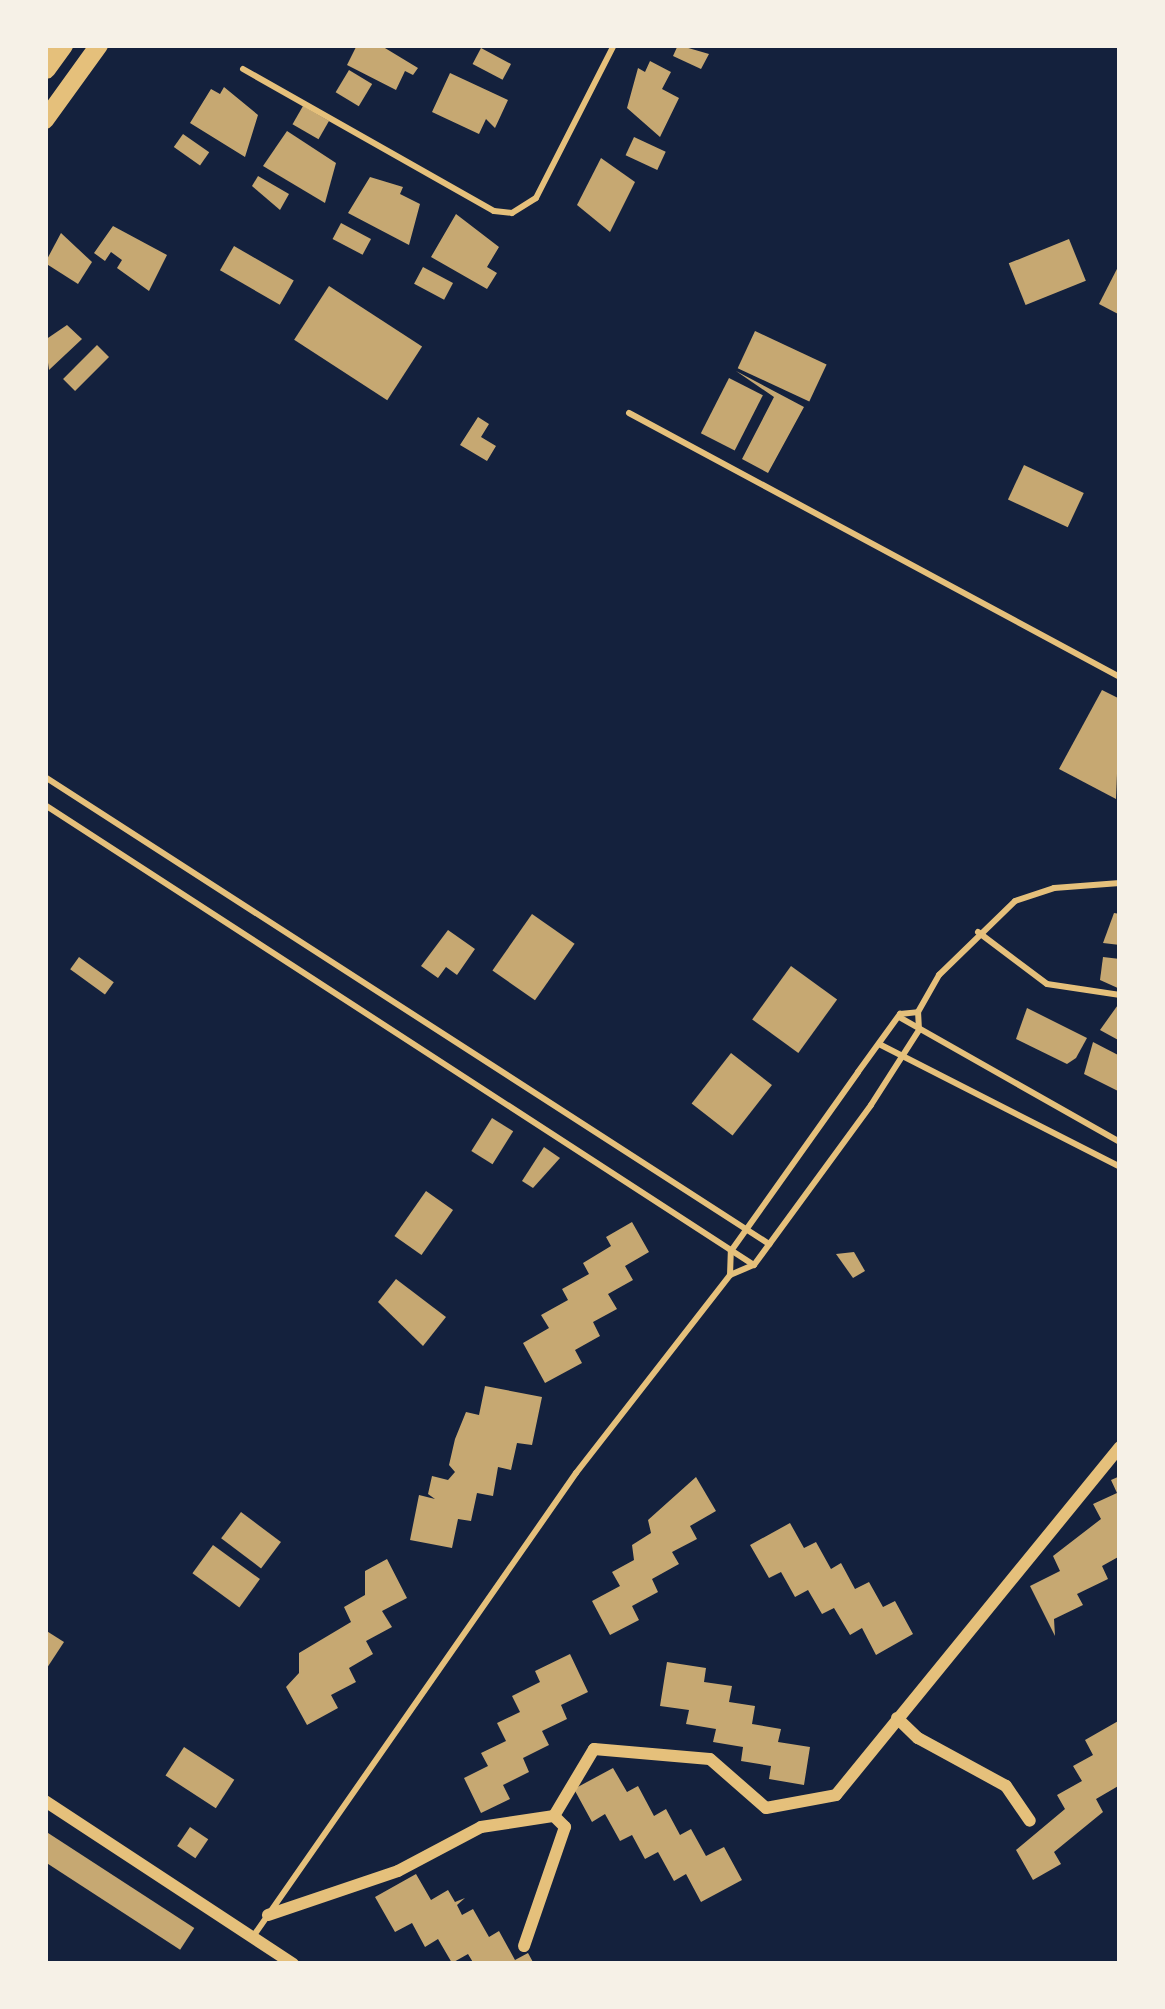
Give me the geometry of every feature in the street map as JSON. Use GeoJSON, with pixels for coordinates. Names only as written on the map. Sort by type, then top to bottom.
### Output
{"type":"FeatureCollection","features":[{"type":"Feature","properties":{"kind":"highway"},"geometry":{"type":"LineString","coordinates":[[45,68],[62,45]]}},
{"type":"Feature","properties":{"kind":"main road"},"geometry":{"type":"LineString","coordinates":[[45,120],[100,45]]}},
{"type":"Feature","properties":{"kind":"street"},"geometry":{"type":"LineString","coordinates":[[554,1816],[593,1749],[710,1759],[766,1808],[836,1795],[1120,1447]]}},
{"type":"Feature","properties":{"kind":"street"},"geometry":{"type":"LineString","coordinates":[[897,1718],[918,1738],[1006,1786],[1030,1821]]}},
{"type":"Feature","properties":{"kind":"street"},"geometry":{"type":"LineString","coordinates":[[45,1802],[293,1964]]}},
{"type":"Feature","properties":{"kind":"street"},"geometry":{"type":"LineString","coordinates":[[268,1915],[398,1871],[481,1827],[554,1816]]}},
{"type":"Feature","properties":{"kind":"street"},"geometry":{"type":"LineString","coordinates":[[524,1946],[565,1827],[554,1816]]}},
{"type":"Feature","properties":{"kind":"lane"},"geometry":{"type":"LineString","coordinates":[[243,69],[494,211],[512,213],[536,198],[614,45]]}},
{"type":"Feature","properties":{"kind":"lane"},"geometry":{"type":"LineString","coordinates":[[629,413],[1120,677]]}},
{"type":"Feature","properties":{"kind":"lane"},"geometry":{"type":"LineString","coordinates":[[45,777],[769,1244]]}},
{"type":"Feature","properties":{"kind":"lane"},"geometry":{"type":"LineString","coordinates":[[45,805],[754,1265]]}},
{"type":"Feature","properties":{"kind":"lane"},"geometry":{"type":"LineString","coordinates":[[730,1275],[730,1251],[898,1017],[918,1012],[978,932],[1034,895],[1120,883]]}},
{"type":"Feature","properties":{"kind":"lane"},"geometry":{"type":"LineString","coordinates":[[978,932],[1047,984],[1120,995]]}},
{"type":"Feature","properties":{"kind":"lane"},"geometry":{"type":"LineString","coordinates":[[252,1937],[576,1473],[730,1275],[754,1265],[904,1058],[920,1030],[918,1012]]}},
{"type":"Feature","properties":{"kind":"lane"},"geometry":{"type":"LineString","coordinates":[[898,1017],[1120,1142]]}},
{"type":"Feature","properties":{"kind":"lane"},"geometry":{"type":"LineString","coordinates":[[879,1044],[1120,1167]]}},
{"type":"Feature","properties":{"kind":"building"},"geometry":{"type":"Polygon","coordinates":[[[357,45],[380,45],[418,68],[413,75],[405,71],[396,90],[347,65],[357,45]]]}},
{"type":"Feature","properties":{"kind":"building"},"geometry":{"type":"Polygon","coordinates":[[[678,45],[709,54],[701,69],[673,56],[678,45]]]}},
{"type":"Feature","properties":{"kind":"building"},"geometry":{"type":"Polygon","coordinates":[[[481,48],[511,64],[503,80],[473,64],[481,48]]]}},
{"type":"Feature","properties":{"kind":"building"},"geometry":{"type":"Polygon","coordinates":[[[650,61],[671,72],[662,89],[679,98],[660,137],[627,108],[638,68],[645,72],[650,61]]]}},
{"type":"Feature","properties":{"kind":"building"},"geometry":{"type":"Polygon","coordinates":[[[349,70],[372,84],[359,106],[336,92],[349,70]]]}},
{"type":"Feature","properties":{"kind":"building"},"geometry":{"type":"Polygon","coordinates":[[[450,73],[508,100],[495,128],[486,119],[479,134],[432,112],[450,73]]]}},
{"type":"Feature","properties":{"kind":"building"},"geometry":{"type":"Polygon","coordinates":[[[224,87],[258,115],[245,157],[190,123],[211,89],[220,94],[224,87]]]}},
{"type":"Feature","properties":{"kind":"building"},"geometry":{"type":"Polygon","coordinates":[[[303,106],[329,121],[318,139],[292,124],[303,106]]]}},
{"type":"Feature","properties":{"kind":"building"},"geometry":{"type":"Polygon","coordinates":[[[287,131],[336,163],[325,203],[263,166],[287,131]]]}},
{"type":"Feature","properties":{"kind":"building"},"geometry":{"type":"Polygon","coordinates":[[[183,134],[209,152],[200,165],[174,147],[183,134]]]}},
{"type":"Feature","properties":{"kind":"building"},"geometry":{"type":"Polygon","coordinates":[[[634,137],[666,152],[657,170],[626,155],[634,137]]]}},
{"type":"Feature","properties":{"kind":"building"},"geometry":{"type":"Polygon","coordinates":[[[601,158],[635,182],[610,232],[577,205],[601,158]]]}},
{"type":"Feature","properties":{"kind":"building"},"geometry":{"type":"Polygon","coordinates":[[[258,176],[289,194],[280,210],[252,186],[258,176]]]}},
{"type":"Feature","properties":{"kind":"building"},"geometry":{"type":"Polygon","coordinates":[[[370,177],[403,187],[400,194],[420,204],[409,245],[348,213],[370,177]]]}},
{"type":"Feature","properties":{"kind":"building"},"geometry":{"type":"Polygon","coordinates":[[[456,214],[499,247],[487,267],[497,273],[487,289],[431,257],[456,214]]]}},
{"type":"Feature","properties":{"kind":"building"},"geometry":{"type":"Polygon","coordinates":[[[341,223],[371,239],[363,255],[333,239],[341,223]]]}},
{"type":"Feature","properties":{"kind":"building"},"geometry":{"type":"Polygon","coordinates":[[[113,226],[167,255],[149,291],[117,268],[122,260],[111,252],[105,261],[94,253],[113,226]]]}},
{"type":"Feature","properties":{"kind":"building"},"geometry":{"type":"Polygon","coordinates":[[[61,233],[92,262],[78,284],[45,263],[61,233]]]}},
{"type":"Feature","properties":{"kind":"building"},"geometry":{"type":"Polygon","coordinates":[[[1069,239],[1086,281],[1026,305],[1009,263],[1069,239]]]}},
{"type":"Feature","properties":{"kind":"building"},"geometry":{"type":"Polygon","coordinates":[[[234,246],[294,280],[280,305],[220,270],[234,246]]]}},
{"type":"Feature","properties":{"kind":"building"},"geometry":{"type":"Polygon","coordinates":[[[1120,263],[1120,315],[1099,304],[1120,263]]]}},
{"type":"Feature","properties":{"kind":"building"},"geometry":{"type":"Polygon","coordinates":[[[423,267],[453,283],[444,300],[414,284],[423,267]]]}},
{"type":"Feature","properties":{"kind":"building"},"geometry":{"type":"Polygon","coordinates":[[[329,286],[422,346],[387,400],[294,340],[329,286]]]}},
{"type":"Feature","properties":{"kind":"building"},"geometry":{"type":"Polygon","coordinates":[[[67,325],[82,339],[49,370],[45,340],[67,325]]]}},
{"type":"Feature","properties":{"kind":"building"},"geometry":{"type":"Polygon","coordinates":[[[755,331],[827,364],[809,402],[738,368],[755,331]]]}},
{"type":"Feature","properties":{"kind":"building"},"geometry":{"type":"Polygon","coordinates":[[[97,345],[109,357],[75,391],[63,379],[97,345]]]}},
{"type":"Feature","properties":{"kind":"building"},"geometry":{"type":"Polygon","coordinates":[[[736,371],[804,407],[768,473],[742,459],[774,397],[736,371]]]}},
{"type":"Feature","properties":{"kind":"building"},"geometry":{"type":"Polygon","coordinates":[[[729,378],[763,395],[735,450],[701,433],[729,378]]]}},
{"type":"Feature","properties":{"kind":"building"},"geometry":{"type":"Polygon","coordinates":[[[478,417],[489,424],[481,437],[496,446],[487,461],[460,445],[478,417]]]}},
{"type":"Feature","properties":{"kind":"building"},"geometry":{"type":"Polygon","coordinates":[[[1024,465],[1084,493],[1068,527],[1008,499],[1024,465]]]}},
{"type":"Feature","properties":{"kind":"building"},"geometry":{"type":"Polygon","coordinates":[[[1102,690],[1120,699],[1116,799],[1059,769],[1102,690]]]}},
{"type":"Feature","properties":{"kind":"building"},"geometry":{"type":"Polygon","coordinates":[[[1114,913],[1120,914],[1120,945],[1103,943],[1114,913]]]}},
{"type":"Feature","properties":{"kind":"building"},"geometry":{"type":"Polygon","coordinates":[[[532,914],[575,944],[535,1000],[492,971],[532,914]]]}},
{"type":"Feature","properties":{"kind":"building"},"geometry":{"type":"Polygon","coordinates":[[[448,930],[475,949],[457,975],[446,967],[438,978],[421,966],[448,930]]]}},
{"type":"Feature","properties":{"kind":"building"},"geometry":{"type":"Polygon","coordinates":[[[79,957],[114,982],[105,994],[70,969],[79,957]]]}},
{"type":"Feature","properties":{"kind":"building"},"geometry":{"type":"Polygon","coordinates":[[[1103,957],[1120,959],[1120,989],[1100,980],[1103,957]]]}},
{"type":"Feature","properties":{"kind":"building"},"geometry":{"type":"Polygon","coordinates":[[[791,966],[837,1000],[798,1053],[752,1019],[791,966]]]}},
{"type":"Feature","properties":{"kind":"building"},"geometry":{"type":"Polygon","coordinates":[[[1120,1002],[1120,1041],[1100,1030],[1120,1002]]]}},
{"type":"Feature","properties":{"kind":"building"},"geometry":{"type":"Polygon","coordinates":[[[1027,1008],[1087,1038],[1076,1058],[1067,1064],[1016,1039],[1027,1008]]]}},
{"type":"Feature","properties":{"kind":"building"},"geometry":{"type":"Polygon","coordinates":[[[1093,1042],[1120,1056],[1120,1092],[1084,1074],[1093,1042]]]}},
{"type":"Feature","properties":{"kind":"building"},"geometry":{"type":"Polygon","coordinates":[[[731,1053],[772,1085],[733,1135],[692,1103],[731,1053]]]}},
{"type":"Feature","properties":{"kind":"building"},"geometry":{"type":"Polygon","coordinates":[[[492,1118],[513,1131],[493,1164],[471,1151],[492,1118]]]}},
{"type":"Feature","properties":{"kind":"building"},"geometry":{"type":"Polygon","coordinates":[[[544,1147],[560,1158],[533,1188],[522,1181],[544,1147]]]}},
{"type":"Feature","properties":{"kind":"building"},"geometry":{"type":"Polygon","coordinates":[[[426,1191],[453,1210],[421,1255],[394,1236],[426,1191]]]}},
{"type":"Feature","properties":{"kind":"building"},"geometry":{"type":"Polygon","coordinates":[[[632,1222],[649,1252],[625,1266],[633,1280],[608,1294],[617,1309],[593,1322],[600,1336],[575,1350],[582,1363],[545,1383],[523,1343],[549,1328],[541,1315],[568,1300],[562,1289],[589,1274],[583,1263],[611,1246],[606,1237],[632,1222]]]}},
{"type":"Feature","properties":{"kind":"building"},"geometry":{"type":"Polygon","coordinates":[[[854,1252],[865,1271],[853,1278],[836,1254],[854,1252]]]}},
{"type":"Feature","properties":{"kind":"building"},"geometry":{"type":"Polygon","coordinates":[[[396,1279],[446,1317],[423,1346],[378,1302],[396,1279]]]}},
{"type":"Feature","properties":{"kind":"building"},"geometry":{"type":"Polygon","coordinates":[[[485,1386],[542,1397],[532,1445],[517,1443],[511,1470],[498,1467],[493,1496],[477,1493],[471,1521],[458,1519],[452,1548],[410,1540],[419,1495],[435,1499],[428,1494],[432,1476],[448,1480],[455,1472],[449,1465],[455,1439],[466,1412],[479,1415],[485,1386]]]}},
{"type":"Feature","properties":{"kind":"building"},"geometry":{"type":"Polygon","coordinates":[[[1120,1476],[1120,1556],[1102,1566],[1108,1579],[1077,1594],[1083,1605],[1054,1619],[1055,1636],[1030,1586],[1060,1571],[1053,1556],[1101,1519],[1093,1504],[1117,1493],[1111,1480],[1120,1476]]]}},
{"type":"Feature","properties":{"kind":"building"},"geometry":{"type":"Polygon","coordinates":[[[696,1477],[716,1511],[690,1526],[697,1539],[672,1552],[679,1564],[652,1579],[658,1592],[632,1606],[639,1620],[610,1635],[592,1601],[620,1586],[612,1572],[634,1560],[632,1545],[651,1533],[648,1520],[696,1477]]]}},
{"type":"Feature","properties":{"kind":"building"},"geometry":{"type":"Polygon","coordinates":[[[241,1512],[281,1542],[261,1568],[221,1538],[241,1512]]]}},
{"type":"Feature","properties":{"kind":"building"},"geometry":{"type":"Polygon","coordinates":[[[790,1523],[804,1548],[816,1542],[831,1569],[841,1563],[855,1589],[869,1582],[883,1607],[895,1601],[913,1634],[876,1655],[862,1628],[850,1635],[834,1608],[822,1614],[808,1590],[795,1597],[781,1572],[769,1578],[750,1545],[790,1523]]]}},
{"type":"Feature","properties":{"kind":"building"},"geometry":{"type":"Polygon","coordinates":[[[213,1545],[260,1579],[239,1607],[192,1573],[213,1545]]]}},
{"type":"Feature","properties":{"kind":"building"},"geometry":{"type":"Polygon","coordinates":[[[387,1559],[407,1598],[382,1611],[392,1627],[366,1641],[373,1654],[349,1668],[356,1682],[331,1695],[338,1708],[307,1725],[286,1687],[299,1673],[299,1653],[351,1622],[344,1607],[365,1595],[365,1571],[387,1559]]]}},
{"type":"Feature","properties":{"kind":"building"},"geometry":{"type":"Polygon","coordinates":[[[45,1630],[64,1642],[45,1671],[45,1630]]]}},
{"type":"Feature","properties":{"kind":"building"},"geometry":{"type":"Polygon","coordinates":[[[570,1654],[588,1692],[561,1705],[567,1719],[542,1731],[549,1745],[523,1758],[529,1772],[503,1785],[510,1799],[481,1813],[464,1778],[488,1766],[481,1753],[506,1741],[497,1723],[520,1712],[512,1696],[540,1682],[535,1671],[570,1654]]]}},
{"type":"Feature","properties":{"kind":"building"},"geometry":{"type":"Polygon","coordinates":[[[667,1662],[706,1668],[704,1682],[732,1686],[729,1702],[755,1706],[752,1724],[781,1729],[778,1742],[810,1747],[804,1785],[769,1779],[771,1766],[741,1761],[743,1747],[713,1742],[716,1729],[686,1724],[689,1710],[660,1706],[667,1662]]]}},
{"type":"Feature","properties":{"kind":"building"},"geometry":{"type":"Polygon","coordinates":[[[1120,1720],[1120,1785],[1096,1799],[1103,1812],[1054,1852],[1061,1864],[1033,1880],[1016,1850],[1065,1809],[1057,1795],[1082,1781],[1073,1766],[1093,1755],[1085,1740],[1120,1720]]]}},
{"type":"Feature","properties":{"kind":"building"},"geometry":{"type":"Polygon","coordinates":[[[184,1747],[234,1780],[216,1808],[165,1776],[184,1747]]]}},
{"type":"Feature","properties":{"kind":"building"},"geometry":{"type":"Polygon","coordinates":[[[613,1768],[627,1792],[638,1786],[654,1816],[666,1809],[680,1835],[691,1829],[706,1856],[724,1847],[742,1880],[701,1902],[686,1874],[674,1881],[658,1852],[645,1859],[632,1835],[620,1841],[605,1814],[592,1822],[574,1789],[613,1768]]]}},
{"type":"Feature","properties":{"kind":"building"},"geometry":{"type":"Polygon","coordinates":[[[190,1827],[208,1839],[195,1858],[177,1846],[190,1827]]]}},
{"type":"Feature","properties":{"kind":"building"},"geometry":{"type":"Polygon","coordinates":[[[45,1831],[194,1928],[180,1950],[45,1862],[45,1831]]]}},
{"type":"Feature","properties":{"kind":"building"},"geometry":{"type":"Polygon","coordinates":[[[416,1874],[431,1900],[448,1890],[455,1902],[465,1898],[457,1905],[462,1915],[473,1909],[489,1937],[499,1931],[515,1960],[528,1953],[534,1964],[474,1964],[468,1954],[452,1963],[438,1939],[425,1947],[412,1923],[395,1932],[375,1897],[416,1874]]]}}]}
